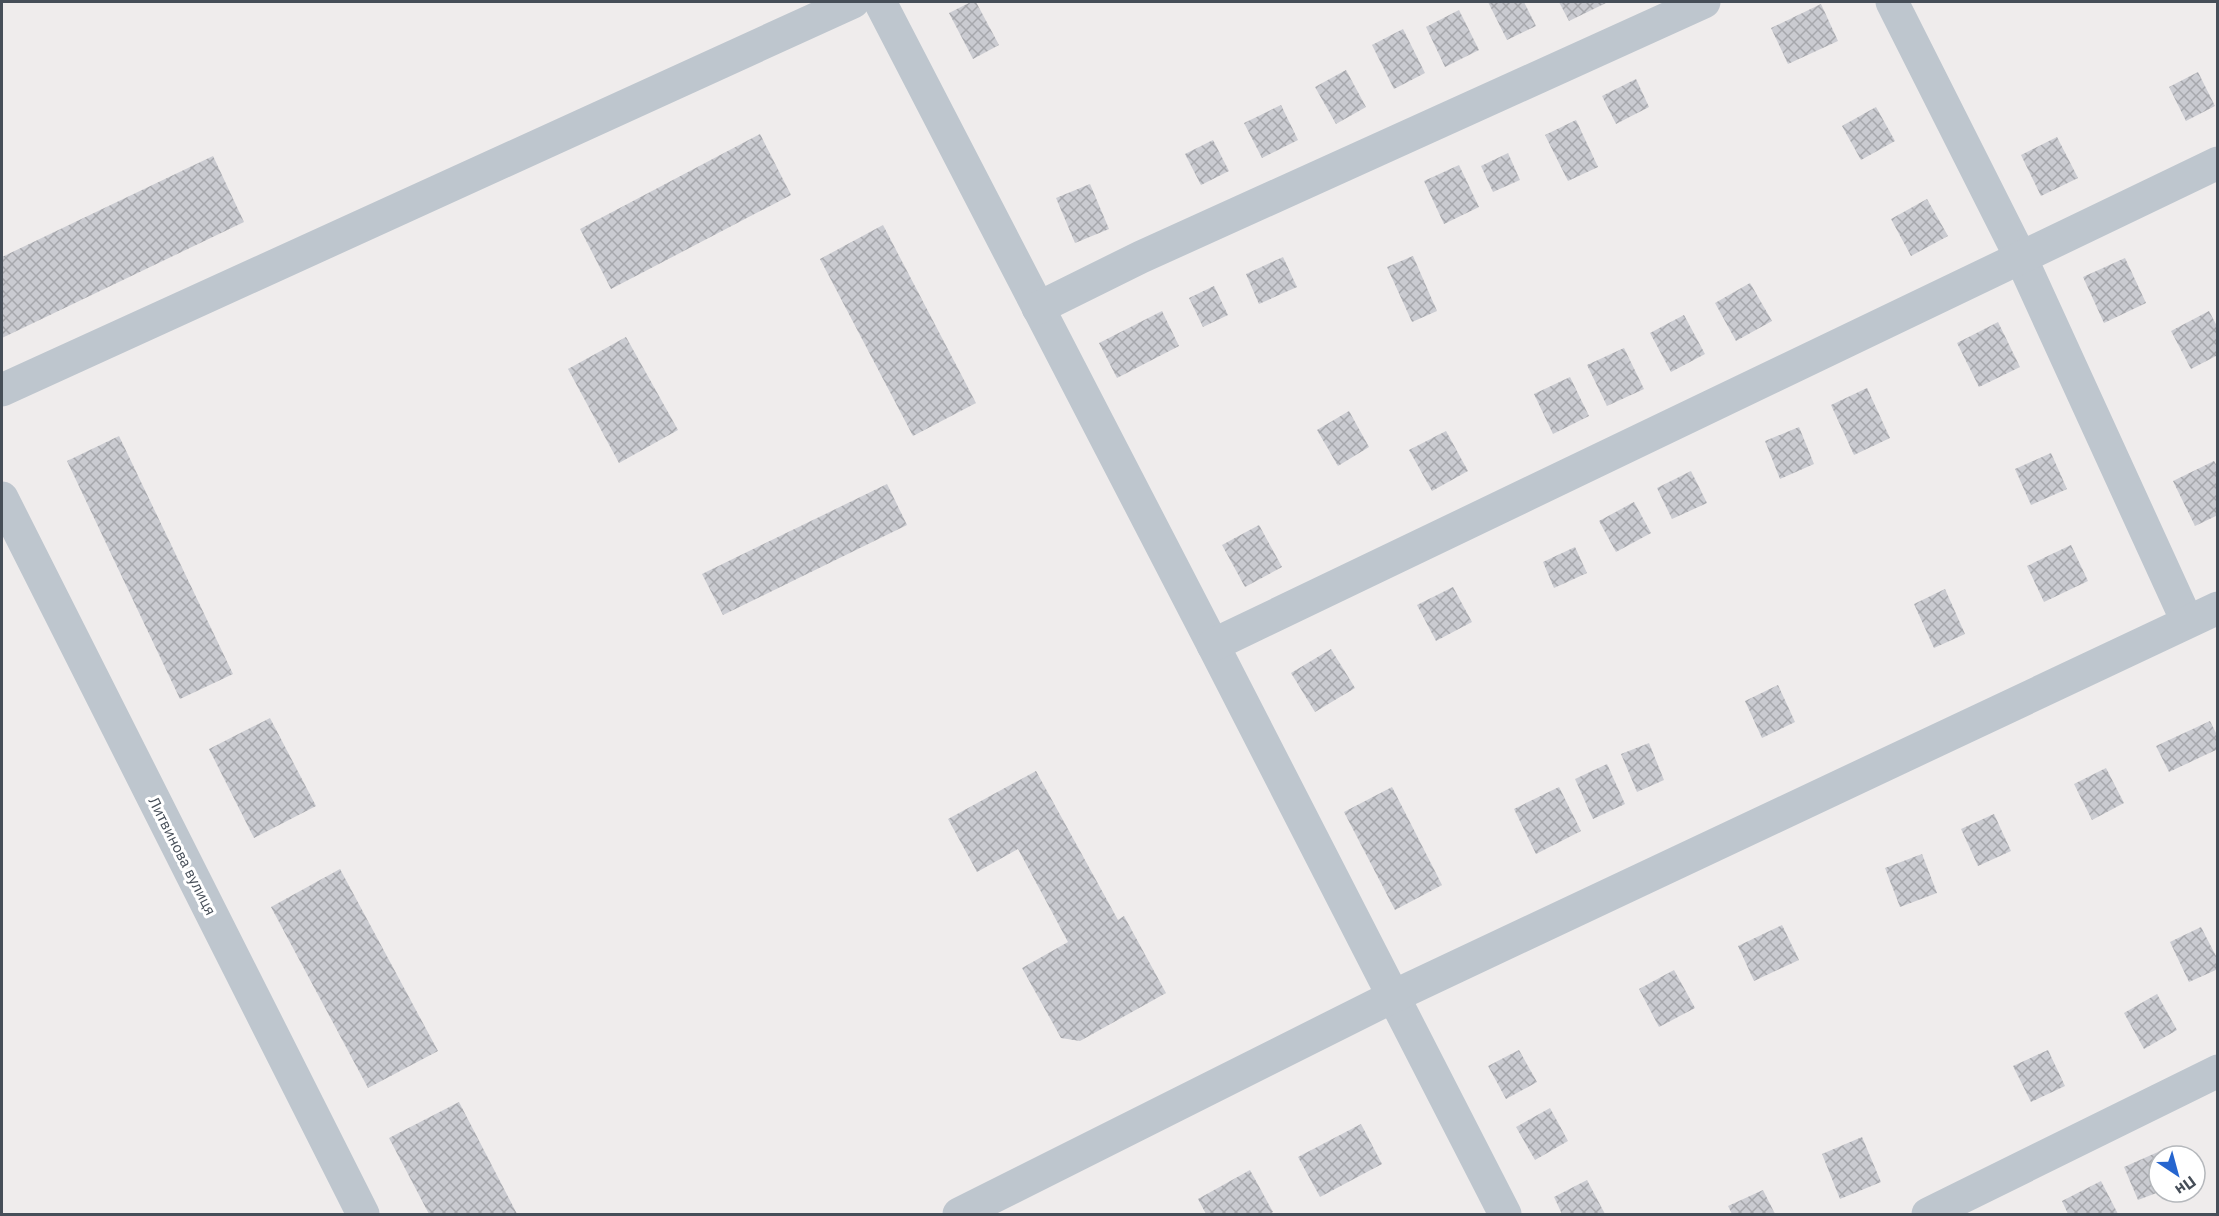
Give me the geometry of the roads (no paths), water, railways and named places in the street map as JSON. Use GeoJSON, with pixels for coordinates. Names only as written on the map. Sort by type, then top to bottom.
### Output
{"type":"FeatureCollection","features":[{"type":"Feature","properties":{"kind":"street"},"geometry":{"type":"LineString","coordinates":[[2,390],[853,2]]}},
{"type":"Feature","properties":{"kind":"street"},"geometry":{"type":"LineString","coordinates":[[880,2],[1505,1215]]}},
{"type":"Feature","properties":{"kind":"street"},"geometry":{"type":"LineString","coordinates":[[1038,308],[1141,257],[1704,2]]}},
{"type":"Feature","properties":{"kind":"street"},"geometry":{"type":"LineString","coordinates":[[1892,2],[2021,258],[2187,621]]}},
{"type":"Feature","properties":{"kind":"street"},"geometry":{"type":"LineString","coordinates":[[1213,645],[2217,164]]}},
{"type":"Feature","properties":{"kind":"street","name":"Литвинова вулиця"},"geometry":{"type":"LineString","coordinates":[[2,498],[363,1215]]}},
{"type":"Feature","properties":{"kind":"street"},"geometry":{"type":"LineString","coordinates":[[958,1215],[1394,996],[2217,608]]}},
{"type":"Feature","properties":{"kind":"street"},"geometry":{"type":"LineString","coordinates":[[1928,1215],[2217,1071]]}}]}
